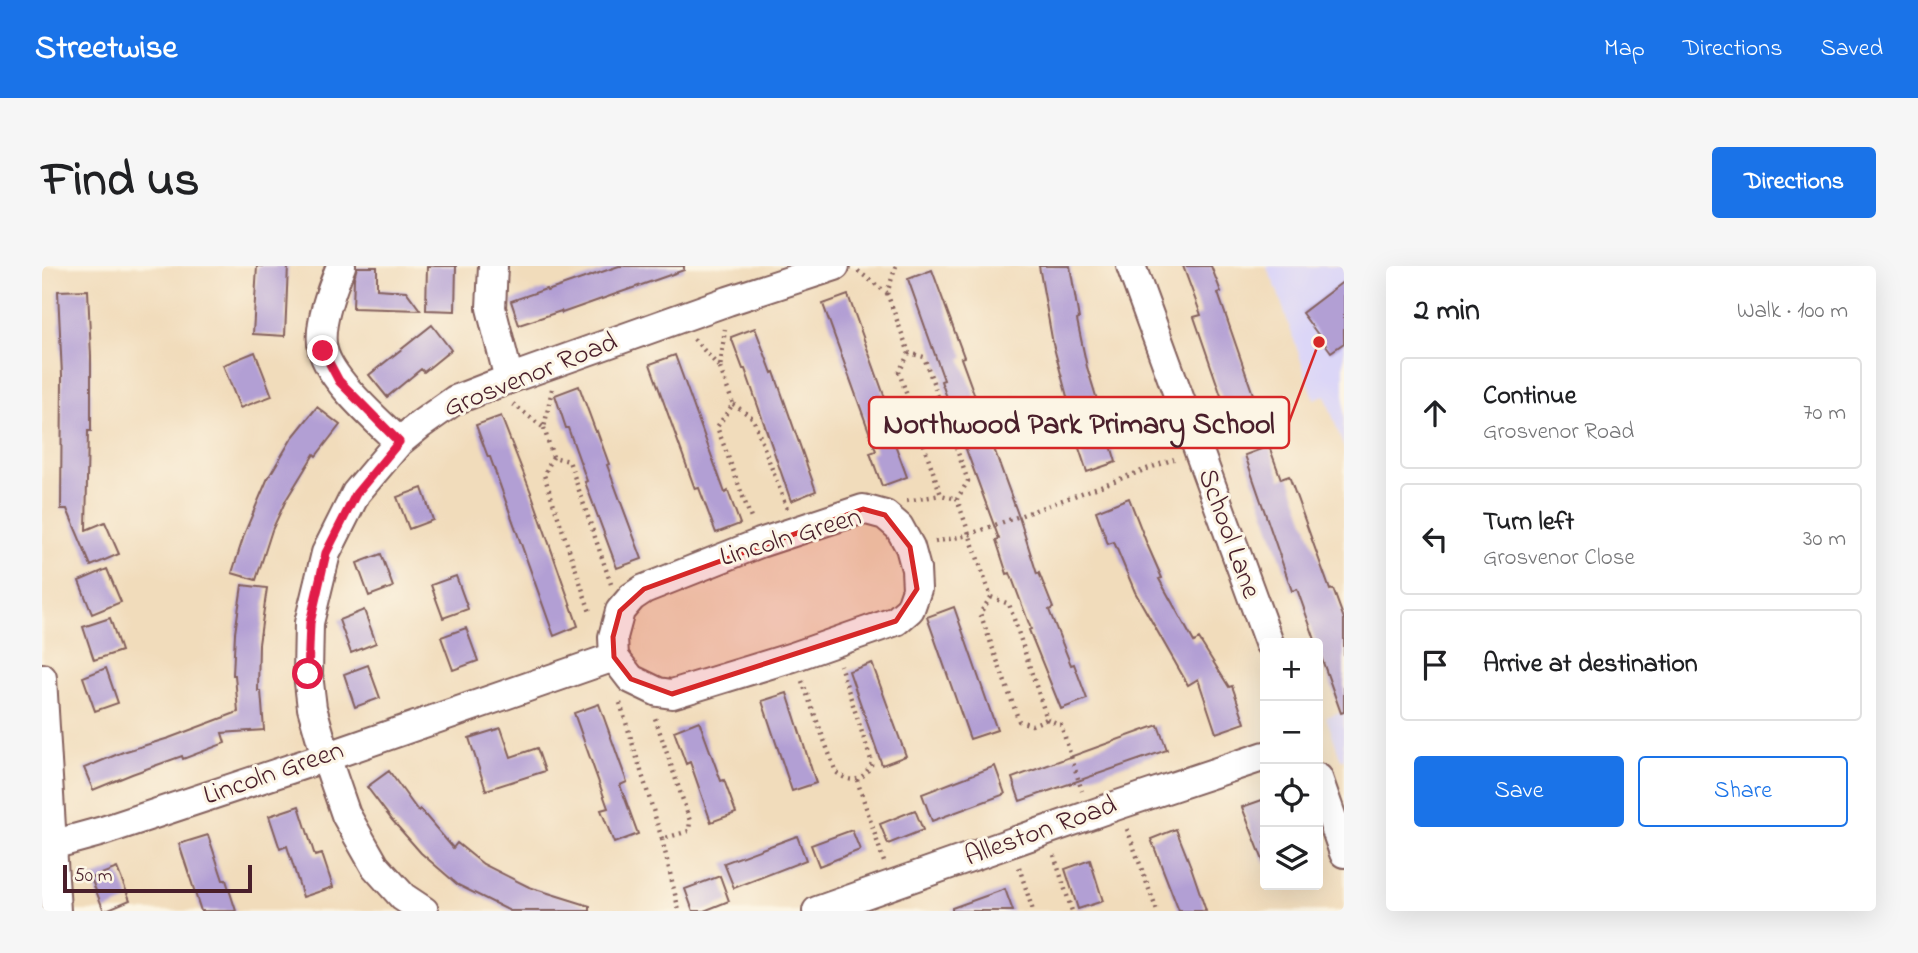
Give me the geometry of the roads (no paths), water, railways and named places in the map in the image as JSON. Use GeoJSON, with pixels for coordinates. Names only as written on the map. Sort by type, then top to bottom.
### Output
{"type":"FeatureCollection","features":[{"type":"Feature","properties":{"kind":"street"},"geometry":{"type":"LineString","coordinates":[[341,266],[322,328],[323,351],[339,381],[399,442]]}},
{"type":"Feature","properties":{"kind":"street"},"geometry":{"type":"LineString","coordinates":[[493,266],[491,308],[500,383]]}},
{"type":"Feature","properties":{"kind":"street","name":"School Lane"},"geometry":{"type":"LineString","coordinates":[[1131,266],[1267,638]]}},
{"type":"Feature","properties":{"kind":"street","name":"Grosvenor Road"},"geometry":{"type":"LineString","coordinates":[[326,757],[312,708],[308,674],[312,612],[326,553],[350,505],[399,442],[455,400],[823,268]]}},
{"type":"Feature","properties":{"kind":"street","name":"Lincoln Green"},"geometry":{"type":"LineString","coordinates":[[863,509],[885,515],[899,527],[910,547],[916,569],[917,589],[910,609],[897,621],[793,657],[672,694],[658,692],[631,679],[614,657],[613,637],[620,611],[632,597],[644,589],[760,543],[863,509]]}},
{"type":"Feature","properties":{"kind":"street","name":"Lincoln Green"},"geometry":{"type":"LineString","coordinates":[[52,845],[103,831],[326,757],[614,657]]}},
{"type":"Feature","properties":{"kind":"street"},"geometry":{"type":"LineString","coordinates":[[42,678],[56,911]]}},
{"type":"Feature","properties":{"kind":"street"},"geometry":{"type":"LineString","coordinates":[[326,757],[346,815],[375,866],[403,897],[424,911]]}},
{"type":"Feature","properties":{"kind":"street","name":"Alleston Road"},"geometry":{"type":"LineString","coordinates":[[817,911],[1260,758]]}},
{"type":"Feature","properties":{"kind":"street"},"geometry":{"type":"LineString","coordinates":[[1323,792],[1344,853]]}},
{"type":"Feature","properties":{"kind":"place","name":"Northwood Park Primary School"},"geometry":{"type":"Point","coordinates":[1319,342]}}]}
